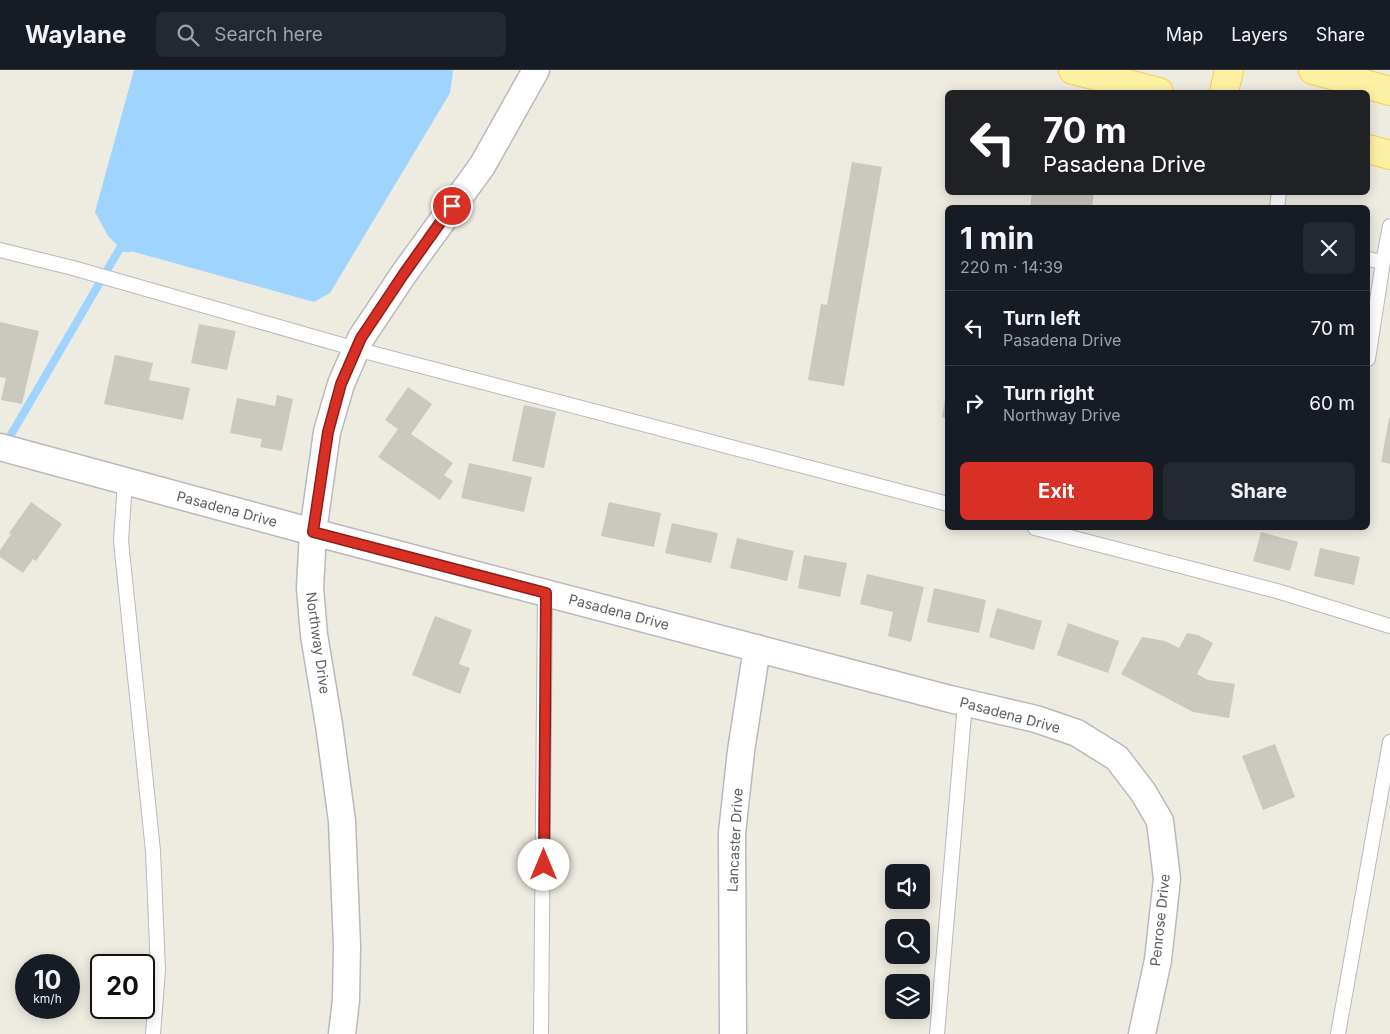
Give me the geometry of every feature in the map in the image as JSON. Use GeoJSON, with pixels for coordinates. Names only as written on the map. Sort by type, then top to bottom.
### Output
{"type":"FeatureCollection","features":[{"type":"Feature","properties":{"kind":"main road"},"geometry":{"type":"LineString","coordinates":[[1073,70],[1151,90]]}},
{"type":"Feature","properties":{"kind":"main road"},"geometry":{"type":"LineString","coordinates":[[1224,90],[1229,70]]}},
{"type":"Feature","properties":{"kind":"main road"},"geometry":{"type":"LineString","coordinates":[[1313,70],[1390,90]]}},
{"type":"Feature","properties":{"kind":"main road"},"geometry":{"type":"LineString","coordinates":[[1370,150],[1390,155]]}},
{"type":"Feature","properties":{"kind":"street","name":"Northway Drive"},"geometry":{"type":"LineString","coordinates":[[342,1034],[346,1000],[347,946],[342,820],[330,725],[314,635],[310,588],[313,532],[328,432],[341,384],[361,338],[403,275],[482,166],[536,70]]}},
{"type":"Feature","properties":{"kind":"street","name":"Pasadena Drive"},"geometry":{"type":"LineString","coordinates":[[0,447],[313,532],[965,703],[1036,719],[1077,733],[1116,758]]}},
{"type":"Feature","properties":{"kind":"street","name":"Lancaster Drive"},"geometry":{"type":"LineString","coordinates":[[733,1034],[732,833],[741,751],[757,648]]}},
{"type":"Feature","properties":{"kind":"street","name":"Penrose Drive"},"geometry":{"type":"LineString","coordinates":[[1116,758],[1142,792],[1160,821],[1167,879],[1158,960],[1142,1034]]}},
{"type":"Feature","properties":{"kind":"lane"},"geometry":{"type":"LineString","coordinates":[[1370,346],[1390,226]]}},
{"type":"Feature","properties":{"kind":"lane"},"geometry":{"type":"LineString","coordinates":[[0,250],[73,268],[356,348],[945,503]]}},
{"type":"Feature","properties":{"kind":"lane"},"geometry":{"type":"LineString","coordinates":[[1370,259],[1383,262]]}},
{"type":"Feature","properties":{"kind":"lane"},"geometry":{"type":"LineString","coordinates":[[125,481],[121,541],[153,851],[158,970],[153,1034]]}},
{"type":"Feature","properties":{"kind":"lane"},"geometry":{"type":"LineString","coordinates":[[1043,530],[1277,591],[1390,626]]}},
{"type":"Feature","properties":{"kind":"lane"},"geometry":{"type":"LineString","coordinates":[[541,1034],[546,593]]}},
{"type":"Feature","properties":{"kind":"lane"},"geometry":{"type":"LineString","coordinates":[[937,1034],[965,703]]}},
{"type":"Feature","properties":{"kind":"lane"},"geometry":{"type":"LineString","coordinates":[[1338,1034],[1390,742]]}},
{"type":"Feature","properties":{"kind":"water"},"geometry":{"type":"Polygon","coordinates":[[[134,70],[453,71],[450,93],[330,293],[314,302],[120,248],[108,236],[95,212],[134,70]]]}},
{"type":"Feature","properties":{"kind":"building"},"geometry":{"type":"Polygon","coordinates":[[[852,162],[882,167],[844,386],[808,380],[821,304],[827,305],[852,162]]]}},
{"type":"Feature","properties":{"kind":"building"},"geometry":{"type":"Polygon","coordinates":[[[1032,195],[1094,195],[1092,205],[1030,205],[1032,195]]]}},
{"type":"Feature","properties":{"kind":"building"},"geometry":{"type":"Polygon","coordinates":[[[0,322],[39,331],[22,404],[1,400],[6,378],[0,377],[0,322]]]}},
{"type":"Feature","properties":{"kind":"building"},"geometry":{"type":"Polygon","coordinates":[[[199,324],[236,331],[227,370],[191,363],[199,324]]]}},
{"type":"Feature","properties":{"kind":"building"},"geometry":{"type":"Polygon","coordinates":[[[115,355],[153,363],[149,380],[190,388],[183,420],[104,404],[115,355]]]}},
{"type":"Feature","properties":{"kind":"building"},"geometry":{"type":"Polygon","coordinates":[[[408,387],[432,404],[411,434],[453,463],[444,475],[453,481],[440,500],[378,457],[398,429],[385,420],[408,387]]]}},
{"type":"Feature","properties":{"kind":"building"},"geometry":{"type":"Polygon","coordinates":[[[277,395],[293,399],[282,451],[260,447],[262,439],[230,433],[237,398],[275,406],[277,395]]]}},
{"type":"Feature","properties":{"kind":"building"},"geometry":{"type":"Polygon","coordinates":[[[945,399],[945,418],[942,417],[945,399]]]}},
{"type":"Feature","properties":{"kind":"building"},"geometry":{"type":"Polygon","coordinates":[[[524,405],[556,412],[544,468],[512,461],[524,405]]]}},
{"type":"Feature","properties":{"kind":"building"},"geometry":{"type":"Polygon","coordinates":[[[1390,418],[1390,464],[1381,462],[1390,418]]]}},
{"type":"Feature","properties":{"kind":"building"},"geometry":{"type":"Polygon","coordinates":[[[469,463],[532,477],[524,512],[461,498],[469,463]]]}},
{"type":"Feature","properties":{"kind":"building"},"geometry":{"type":"Polygon","coordinates":[[[31,502],[62,524],[36,561],[33,559],[23,573],[0,557],[0,550],[11,534],[9,533],[31,502]]]}},
{"type":"Feature","properties":{"kind":"building"},"geometry":{"type":"Polygon","coordinates":[[[609,502],[661,513],[654,547],[601,536],[609,502]]]}},
{"type":"Feature","properties":{"kind":"building"},"geometry":{"type":"Polygon","coordinates":[[[672,523],[718,533],[711,563],[665,553],[672,523]]]}},
{"type":"Feature","properties":{"kind":"building"},"geometry":{"type":"Polygon","coordinates":[[[1261,532],[1298,542],[1290,571],[1253,561],[1261,532]]]}},
{"type":"Feature","properties":{"kind":"building"},"geometry":{"type":"Polygon","coordinates":[[[737,538],[794,551],[787,581],[730,568],[737,538]]]}},
{"type":"Feature","properties":{"kind":"building"},"geometry":{"type":"Polygon","coordinates":[[[1320,548],[1360,557],[1354,585],[1314,576],[1320,548]]]}},
{"type":"Feature","properties":{"kind":"building"},"geometry":{"type":"Polygon","coordinates":[[[804,555],[847,563],[840,597],[798,588],[804,555]]]}},
{"type":"Feature","properties":{"kind":"building"},"geometry":{"type":"Polygon","coordinates":[[[867,574],[924,587],[911,642],[888,636],[893,612],[860,604],[867,574]]]}},
{"type":"Feature","properties":{"kind":"building"},"geometry":{"type":"Polygon","coordinates":[[[934,588],[986,600],[979,633],[927,622],[934,588]]]}},
{"type":"Feature","properties":{"kind":"building"},"geometry":{"type":"Polygon","coordinates":[[[997,608],[1042,621],[1034,650],[989,637],[997,608]]]}},
{"type":"Feature","properties":{"kind":"building"},"geometry":{"type":"Polygon","coordinates":[[[435,616],[472,630],[459,664],[470,668],[460,694],[412,675],[435,616]]]}},
{"type":"Feature","properties":{"kind":"building"},"geometry":{"type":"Polygon","coordinates":[[[1068,623],[1119,641],[1108,673],[1057,655],[1068,623]]]}},
{"type":"Feature","properties":{"kind":"building"},"geometry":{"type":"Polygon","coordinates":[[[1187,633],[1198,635],[1213,643],[1197,674],[1208,680],[1235,684],[1229,718],[1193,712],[1121,674],[1142,637],[1165,641],[1179,648],[1187,633]]]}},
{"type":"Feature","properties":{"kind":"building"},"geometry":{"type":"Polygon","coordinates":[[[1275,744],[1295,797],[1263,810],[1242,756],[1275,744]]]}},
{"type":"Feature","properties":{"kind":"waterway"},"geometry":{"type":"LineString","coordinates":[[5,445],[120,248],[130,248]]}},
{"type":"Feature","properties":{"kind":"route"},"geometry":{"type":"LineString","coordinates":[[452,206],[361,338],[341,384],[328,432],[313,532],[546,593],[544,865]]}}]}
